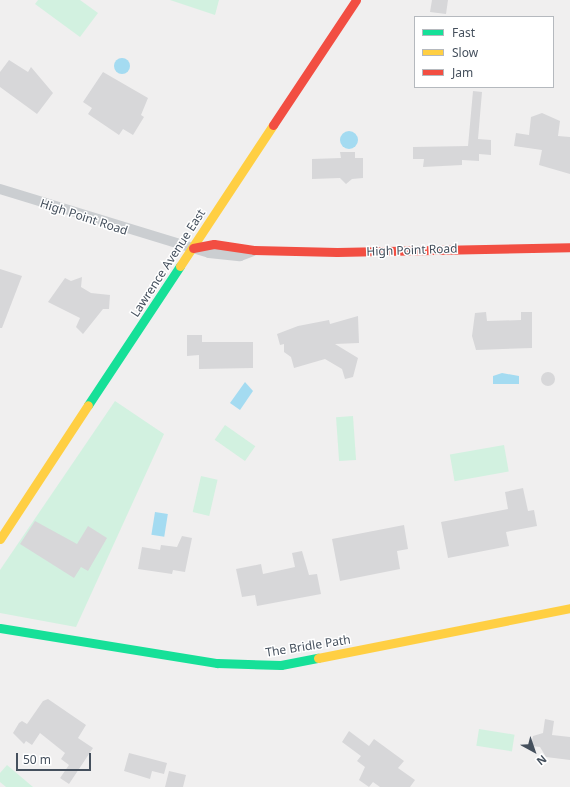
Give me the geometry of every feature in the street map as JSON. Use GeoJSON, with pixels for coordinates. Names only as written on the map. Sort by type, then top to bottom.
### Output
{"type":"FeatureCollection","features":[{"type":"Feature","properties":{"kind":"street","name":"Lawrence Avenue East"},"geometry":{"type":"LineString","coordinates":[[0,539],[356,0]]}},
{"type":"Feature","properties":{"kind":"street","name":"High Point Road"},"geometry":{"type":"LineString","coordinates":[[0,189],[123,230],[209,253],[240,256],[254,250],[570,247]]}},
{"type":"Feature","properties":{"kind":"street","name":"The Bridle Path"},"geometry":{"type":"LineString","coordinates":[[0,628],[217,663],[281,665],[570,608]]}},
{"type":"Feature","properties":{"kind":"green space"},"geometry":{"type":"Polygon","coordinates":[[[38,0],[80,0],[98,13],[80,37],[35,4],[38,0]]]}},
{"type":"Feature","properties":{"kind":"green space"},"geometry":{"type":"Polygon","coordinates":[[[170,0],[219,0],[215,15],[170,0]]]}},
{"type":"Feature","properties":{"kind":"green space"},"geometry":{"type":"Polygon","coordinates":[[[115,401],[164,434],[76,627],[0,613],[0,570],[115,401]]]}},
{"type":"Feature","properties":{"kind":"green space"},"geometry":{"type":"Polygon","coordinates":[[[353,416],[356,460],[339,461],[336,417],[353,416]]]}},
{"type":"Feature","properties":{"kind":"green space"},"geometry":{"type":"Polygon","coordinates":[[[225,425],[255,446],[245,461],[215,440],[225,425]]]}},
{"type":"Feature","properties":{"kind":"green space"},"geometry":{"type":"Polygon","coordinates":[[[504,445],[509,472],[455,481],[450,455],[504,445]]]}},
{"type":"Feature","properties":{"kind":"green space"},"geometry":{"type":"Polygon","coordinates":[[[201,476],[218,480],[209,516],[193,512],[201,476]]]}},
{"type":"Feature","properties":{"kind":"green space"},"geometry":{"type":"Polygon","coordinates":[[[479,729],[515,735],[512,751],[476,746],[479,729]]]}},
{"type":"Feature","properties":{"kind":"green space"},"geometry":{"type":"Polygon","coordinates":[[[7,765],[33,787],[6,787],[0,782],[0,773],[7,765]]]}},
{"type":"Feature","properties":{"kind":"water"},"geometry":{"type":"Polygon","coordinates":[[[122,58],[128,60],[130,66],[128,72],[122,74],[116,72],[114,66],[116,60],[122,58]]]}},
{"type":"Feature","properties":{"kind":"water"},"geometry":{"type":"Polygon","coordinates":[[[349,131],[355,134],[358,140],[355,146],[349,149],[343,146],[340,140],[343,134],[349,131]]]}},
{"type":"Feature","properties":{"kind":"water"},"geometry":{"type":"Polygon","coordinates":[[[502,373],[519,376],[519,384],[493,384],[493,376],[502,373]]]}},
{"type":"Feature","properties":{"kind":"water"},"geometry":{"type":"Polygon","coordinates":[[[245,382],[253,391],[240,410],[230,403],[245,382]]]}},
{"type":"Feature","properties":{"kind":"water"},"geometry":{"type":"Polygon","coordinates":[[[155,512],[168,514],[164,537],[151,535],[155,512]]]}},
{"type":"Feature","properties":{"kind":"building"},"geometry":{"type":"Polygon","coordinates":[[[432,0],[448,0],[446,14],[430,12],[432,0]]]}},
{"type":"Feature","properties":{"kind":"building"},"geometry":{"type":"Polygon","coordinates":[[[9,60],[28,72],[31,67],[53,93],[37,114],[0,87],[0,72],[9,60]]]}},
{"type":"Feature","properties":{"kind":"building"},"geometry":{"type":"Polygon","coordinates":[[[103,72],[148,98],[141,115],[144,117],[133,135],[123,129],[119,135],[88,114],[92,108],[83,102],[103,72]]]}},
{"type":"Feature","properties":{"kind":"building"},"geometry":{"type":"Polygon","coordinates":[[[473,91],[482,92],[478,139],[491,140],[491,155],[479,154],[479,161],[462,160],[462,165],[423,167],[424,159],[413,159],[413,147],[468,146],[473,91]]]}},
{"type":"Feature","properties":{"kind":"building"},"geometry":{"type":"Polygon","coordinates":[[[542,113],[560,121],[558,136],[570,137],[570,174],[539,165],[542,150],[514,146],[516,133],[529,135],[531,117],[542,113]]]}},
{"type":"Feature","properties":{"kind":"building"},"geometry":{"type":"Polygon","coordinates":[[[340,152],[355,152],[355,158],[363,158],[363,178],[352,179],[346,184],[340,178],[312,179],[312,159],[341,158],[340,152]]]}},
{"type":"Feature","properties":{"kind":"building"},"geometry":{"type":"Polygon","coordinates":[[[0,269],[22,276],[2,328],[0,328],[0,269]]]}},
{"type":"Feature","properties":{"kind":"building"},"geometry":{"type":"Polygon","coordinates":[[[82,277],[81,287],[91,293],[110,295],[109,309],[103,309],[83,334],[76,327],[80,318],[48,302],[65,278],[71,281],[82,277]]]}},
{"type":"Feature","properties":{"kind":"building"},"geometry":{"type":"Polygon","coordinates":[[[486,312],[487,321],[521,320],[521,312],[532,312],[532,348],[476,350],[472,336],[475,313],[486,312]]]}},
{"type":"Feature","properties":{"kind":"building"},"geometry":{"type":"Polygon","coordinates":[[[358,316],[359,343],[335,344],[358,358],[353,377],[345,379],[342,369],[325,359],[294,368],[291,357],[284,352],[284,344],[280,345],[277,334],[298,326],[329,320],[330,324],[358,316]]]}},
{"type":"Feature","properties":{"kind":"building"},"geometry":{"type":"Polygon","coordinates":[[[187,335],[202,335],[202,342],[253,342],[253,368],[199,369],[199,355],[187,356],[187,335]]]}},
{"type":"Feature","properties":{"kind":"building"},"geometry":{"type":"Polygon","coordinates":[[[545,372],[551,372],[555,376],[555,382],[551,386],[545,386],[541,382],[541,376],[545,372]]]}},
{"type":"Feature","properties":{"kind":"building"},"geometry":{"type":"Polygon","coordinates":[[[523,488],[528,511],[534,510],[537,526],[506,532],[509,546],[448,558],[441,522],[508,509],[505,492],[523,488]]]}},
{"type":"Feature","properties":{"kind":"building"},"geometry":{"type":"Polygon","coordinates":[[[35,521],[77,544],[88,526],[107,538],[88,571],[81,567],[74,578],[20,544],[35,521]]]}},
{"type":"Feature","properties":{"kind":"building"},"geometry":{"type":"Polygon","coordinates":[[[404,525],[408,549],[397,551],[400,569],[340,581],[332,539],[404,525]]]}},
{"type":"Feature","properties":{"kind":"building"},"geometry":{"type":"Polygon","coordinates":[[[182,536],[192,538],[185,572],[173,570],[172,574],[138,569],[142,547],[160,550],[161,545],[177,547],[182,536]]]}},
{"type":"Feature","properties":{"kind":"building"},"geometry":{"type":"Polygon","coordinates":[[[302,551],[309,575],[317,574],[321,594],[257,606],[255,595],[242,597],[236,569],[261,564],[263,574],[295,567],[292,553],[302,551]]]}},
{"type":"Feature","properties":{"kind":"building"},"geometry":{"type":"Polygon","coordinates":[[[48,699],[86,725],[78,738],[93,748],[69,784],[60,778],[69,765],[61,759],[65,753],[40,733],[32,745],[26,741],[24,744],[13,733],[22,721],[27,724],[43,701],[48,699]]]}},
{"type":"Feature","properties":{"kind":"building"},"geometry":{"type":"Polygon","coordinates":[[[545,719],[554,721],[552,735],[570,737],[570,760],[546,757],[540,747],[531,746],[533,736],[543,733],[545,719]]]}},
{"type":"Feature","properties":{"kind":"building"},"geometry":{"type":"Polygon","coordinates":[[[349,731],[369,746],[374,739],[404,761],[398,768],[415,780],[410,787],[380,787],[373,782],[369,787],[359,780],[365,767],[357,761],[361,756],[342,742],[349,731]]]}},
{"type":"Feature","properties":{"kind":"building"},"geometry":{"type":"Polygon","coordinates":[[[129,753],[167,763],[164,774],[152,771],[150,779],[124,771],[129,753]]]}},
{"type":"Feature","properties":{"kind":"building"},"geometry":{"type":"Polygon","coordinates":[[[169,771],[186,775],[183,787],[165,787],[169,771]]]}},
{"type":"Feature","properties":{"kind":"traffic: fast"},"geometry":{"type":"LineString","coordinates":[[88,405],[180,266]]}},
{"type":"Feature","properties":{"kind":"traffic: fast"},"geometry":{"type":"LineString","coordinates":[[0,628],[217,663],[281,665],[318,658]]}},
{"type":"Feature","properties":{"kind":"traffic: slow"},"geometry":{"type":"LineString","coordinates":[[180,266],[273,125]]}},
{"type":"Feature","properties":{"kind":"traffic: slow"},"geometry":{"type":"LineString","coordinates":[[0,539],[88,405]]}},
{"type":"Feature","properties":{"kind":"traffic: slow"},"geometry":{"type":"LineString","coordinates":[[318,658],[570,608]]}},
{"type":"Feature","properties":{"kind":"traffic: jam"},"geometry":{"type":"LineString","coordinates":[[273,125],[356,0]]}},
{"type":"Feature","properties":{"kind":"traffic: jam"},"geometry":{"type":"LineString","coordinates":[[193,248],[214,244],[254,250],[337,252],[570,247]]}}]}
